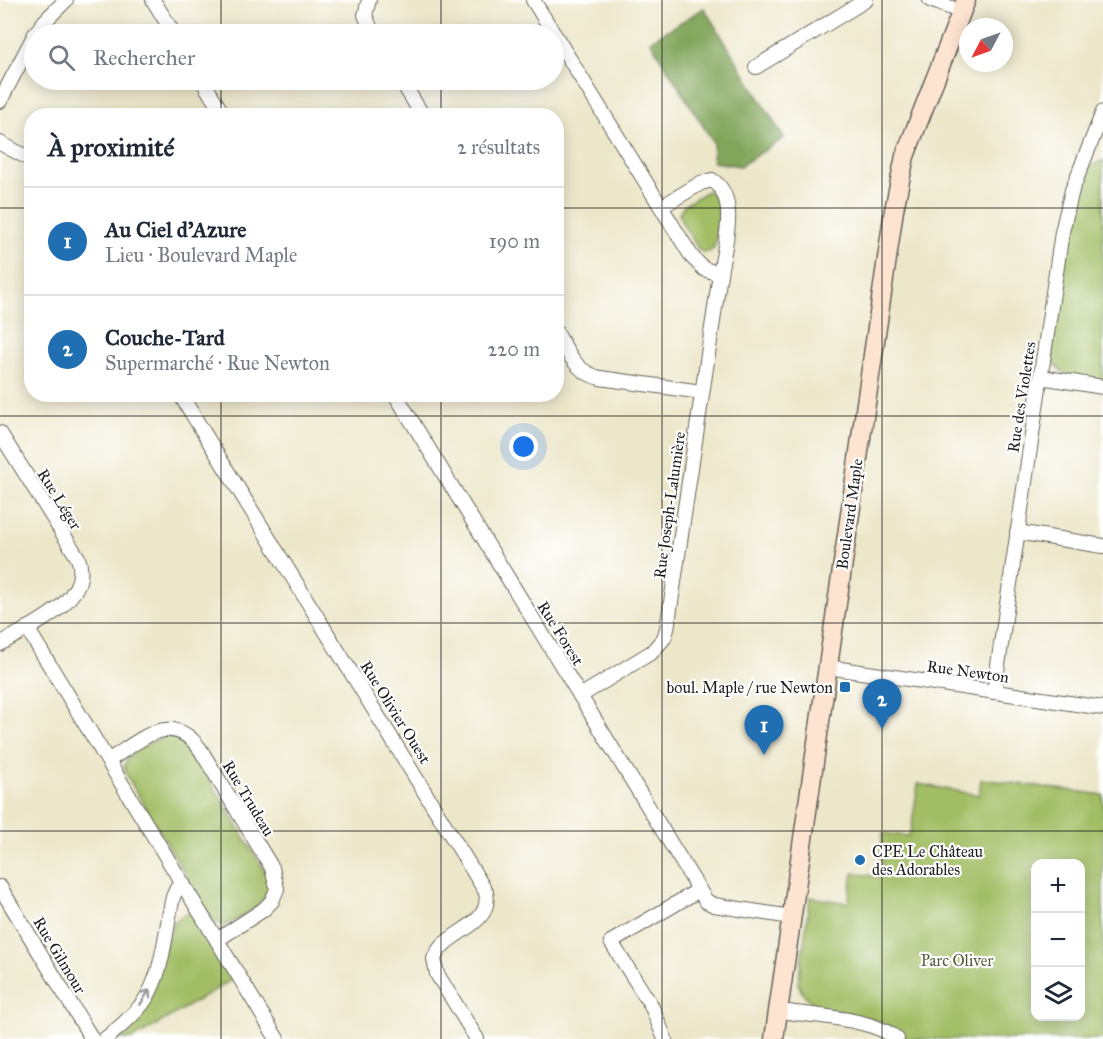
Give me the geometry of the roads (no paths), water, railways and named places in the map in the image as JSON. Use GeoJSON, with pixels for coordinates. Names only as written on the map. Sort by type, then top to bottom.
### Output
{"type":"FeatureCollection","features":[{"type":"Feature","properties":{"kind":"street"},"geometry":{"type":"LineString","coordinates":[[43,24],[66,0]]}},
{"type":"Feature","properties":{"kind":"street"},"geometry":{"type":"LineString","coordinates":[[153,0],[168,24]]}},
{"type":"Feature","properties":{"kind":"street"},"geometry":{"type":"LineString","coordinates":[[369,0],[365,15],[369,24]]}},
{"type":"Feature","properties":{"kind":"street"},"geometry":{"type":"LineString","coordinates":[[534,0],[549,24]]}},
{"type":"Feature","properties":{"kind":"street"},"geometry":{"type":"LineString","coordinates":[[756,67],[866,0]]}},
{"type":"Feature","properties":{"kind":"street"},"geometry":{"type":"LineString","coordinates":[[930,0],[964,6]]}},
{"type":"Feature","properties":{"kind":"street","name":"Boulevard Maple"},"geometry":{"type":"LineString","coordinates":[[774,1039],[900,180],[909,146],[964,6]]}},
{"type":"Feature","properties":{"kind":"street"},"geometry":{"type":"LineString","coordinates":[[564,49],[698,265],[711,273],[720,274]]}},
{"type":"Feature","properties":{"kind":"street"},"geometry":{"type":"LineString","coordinates":[[0,101],[24,56]]}},
{"type":"Feature","properties":{"kind":"street"},"geometry":{"type":"LineString","coordinates":[[208,90],[219,108]]}},
{"type":"Feature","properties":{"kind":"street"},"geometry":{"type":"LineString","coordinates":[[407,90],[418,108]]}},
{"type":"Feature","properties":{"kind":"street","name":"Rue des Violettes"},"geometry":{"type":"LineString","coordinates":[[994,692],[1064,224],[1072,190],[1097,145],[1103,112]]}},
{"type":"Feature","properties":{"kind":"street"},"geometry":{"type":"LineString","coordinates":[[0,143],[24,156]]}},
{"type":"Feature","properties":{"kind":"street","name":"Rue Joseph-Lalumière"},"geometry":{"type":"LineString","coordinates":[[580,696],[652,652],[664,638],[669,620],[729,204],[712,180],[701,183],[660,207]]}},
{"type":"Feature","properties":{"kind":"street"},"geometry":{"type":"LineString","coordinates":[[564,345],[577,365],[586,374],[600,378],[702,392]]}},
{"type":"Feature","properties":{"kind":"street"},"geometry":{"type":"LineString","coordinates":[[1041,377],[1103,387]]}},
{"type":"Feature","properties":{"kind":"street","name":"Rue Olivier Ouest"},"geometry":{"type":"LineString","coordinates":[[185,402],[486,892],[486,906],[480,917],[442,944],[434,959],[435,969],[477,1039]]}},
{"type":"Feature","properties":{"kind":"street","name":"Rue Forest"},"geometry":{"type":"LineString","coordinates":[[400,402],[706,901],[714,905],[791,917]]}},
{"type":"Feature","properties":{"kind":"street","name":"Rue Léger"},"geometry":{"type":"LineString","coordinates":[[0,433],[6,456],[78,558],[81,572],[78,585],[69,599],[27,628]]}},
{"type":"Feature","properties":{"kind":"street"},"geometry":{"type":"LineString","coordinates":[[1017,532],[1103,546]]}},
{"type":"Feature","properties":{"kind":"street"},"geometry":{"type":"LineString","coordinates":[[0,644],[27,628],[277,1039]]}},
{"type":"Feature","properties":{"kind":"street","name":"Rue Newton"},"geometry":{"type":"LineString","coordinates":[[827,667],[1103,708]]}},
{"type":"Feature","properties":{"kind":"street","name":"Rue Trudeau"},"geometry":{"type":"LineString","coordinates":[[109,760],[154,733],[169,729],[184,733],[200,749],[272,868],[277,889],[272,901],[263,910],[217,940]]}},
{"type":"Feature","properties":{"kind":"street"},"geometry":{"type":"LineString","coordinates":[[105,1039],[140,1007],[152,987],[173,897],[177,888],[183,884]]}},
{"type":"Feature","properties":{"kind":"street","name":"Rue Gilmour"},"geometry":{"type":"LineString","coordinates":[[0,887],[92,1039]]}},
{"type":"Feature","properties":{"kind":"street"},"geometry":{"type":"LineString","coordinates":[[666,1039],[651,1005],[611,942],[699,890]]}},
{"type":"Feature","properties":{"kind":"street"},"geometry":{"type":"LineString","coordinates":[[778,1011],[857,1022],[885,1030],[897,1039]]}},
{"type":"Feature","properties":{"kind":"place","name":"boul. Maple / rue Newton"},"geometry":{"type":"Point","coordinates":[845,687]}},
{"type":"Feature","properties":{"kind":"place","name":"Couche-Tard"},"geometry":{"type":"Point","coordinates":[882,729]}},
{"type":"Feature","properties":{"kind":"place","name":"Au Ciel d'Azure"},"geometry":{"type":"Point","coordinates":[764,755]}},
{"type":"Feature","properties":{"kind":"place","name":"CPE Le Château des Adorables"},"geometry":{"type":"Point","coordinates":[860,860]}},
{"type":"Feature","properties":{"kind":"park label","name":"Parc Oliver"},"geometry":{"type":"Point","coordinates":[957,960]}}]}
